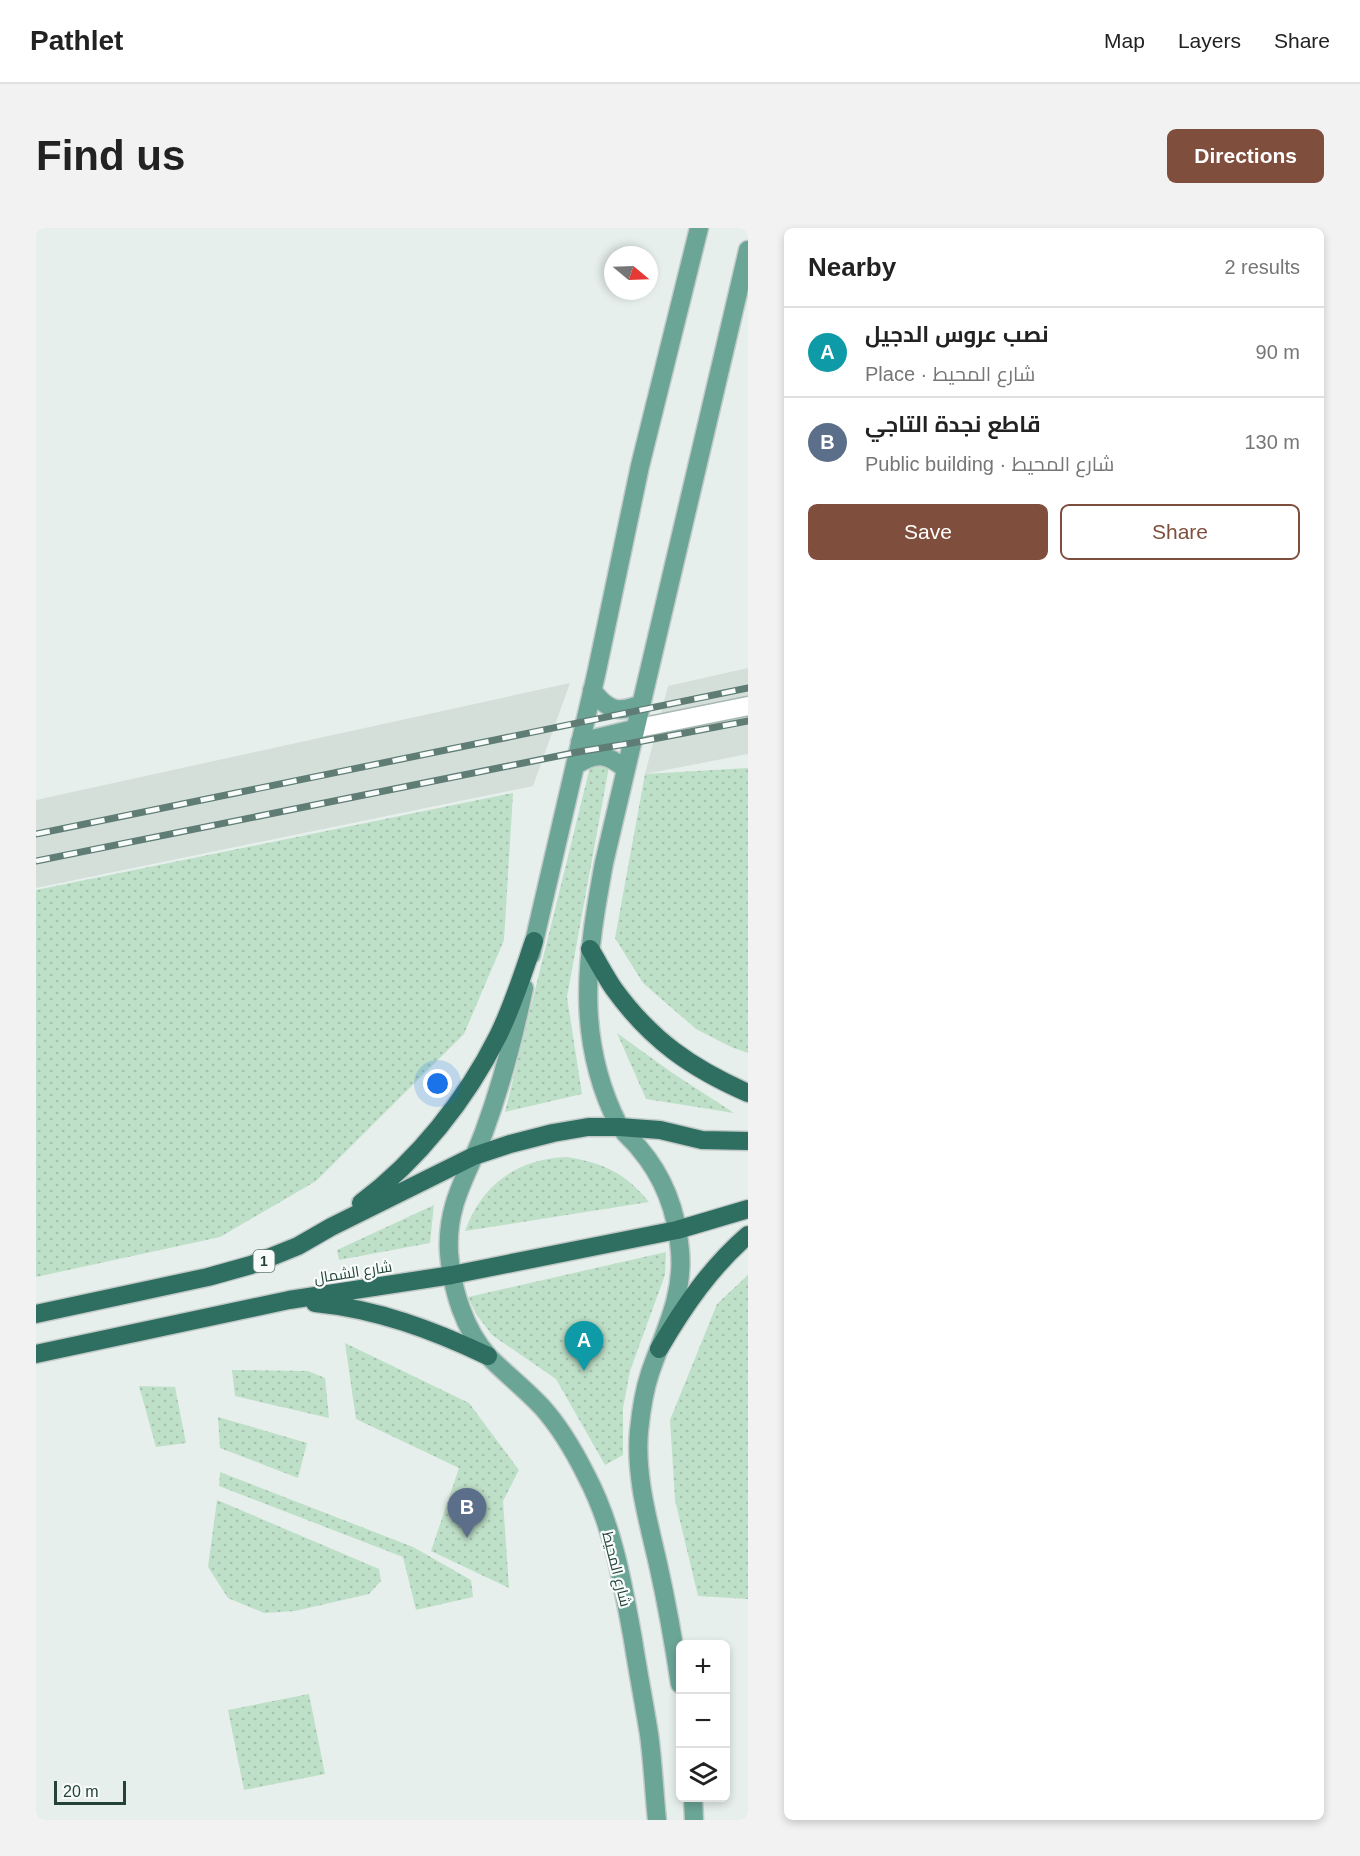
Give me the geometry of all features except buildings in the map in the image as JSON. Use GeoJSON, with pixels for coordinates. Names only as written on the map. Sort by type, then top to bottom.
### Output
{"type":"FeatureCollection","features":[{"type":"Feature","properties":{"kind":"highway"},"geometry":{"type":"LineString","coordinates":[[331,1227],[371,1196],[409,1161],[442,1123],[472,1081],[498,1037],[518,990],[534,941]]}},
{"type":"Feature","properties":{"kind":"highway"},"geometry":{"type":"LineString","coordinates":[[590,949],[613,987],[641,1022],[674,1052],[711,1077],[748,1094]]}},
{"type":"Feature","properties":{"kind":"highway","name":"1"},"geometry":{"type":"LineString","coordinates":[[36,1314],[208,1277],[251,1265],[298,1246],[331,1227],[474,1156],[554,1133],[588,1127],[619,1127],[660,1130],[702,1140],[748,1141]]}},
{"type":"Feature","properties":{"kind":"highway","name":"شارع الشمال"},"geometry":{"type":"LineString","coordinates":[[36,1354],[290,1300],[452,1275],[677,1230],[748,1209]]}},
{"type":"Feature","properties":{"kind":"highway"},"geometry":{"type":"LineString","coordinates":[[659,1349],[680,1312],[705,1277],[748,1234]]}},
{"type":"Feature","properties":{"kind":"highway"},"geometry":{"type":"LineString","coordinates":[[290,1300],[331,1304],[411,1323],[488,1356]]}},
{"type":"Feature","properties":{"kind":"main road","name":"شارع المحيط"},"geometry":{"type":"LineString","coordinates":[[657,1820],[649,1736],[624,1590],[601,1507],[567,1439],[543,1409],[488,1356],[471,1331],[459,1304],[449,1250],[450,1226],[455,1201],[494,1103],[509,1050],[575,766],[640,466],[699,228]]}},
{"type":"Feature","properties":{"kind":"main road"},"geometry":{"type":"LineString","coordinates":[[676,1653],[641,1489],[638,1460],[642,1403],[649,1376],[669,1327],[677,1295],[680,1254],[677,1230],[670,1201],[657,1173],[640,1148],[619,1127],[598,1070],[591,1040],[587,979],[604,863],[748,250]]}},
{"type":"Feature","properties":{"kind":"main road"},"geometry":{"type":"LineString","coordinates":[[592,690],[601,702],[613,709],[628,710],[641,704]]}},
{"type":"Feature","properties":{"kind":"main road"},"geometry":{"type":"LineString","coordinates":[[580,742],[634,729]]}},
{"type":"Feature","properties":{"kind":"main road"},"geometry":{"type":"LineString","coordinates":[[575,766],[587,758],[601,756],[615,760],[626,770]]}},
{"type":"Feature","properties":{"kind":"main road"},"geometry":{"type":"LineString","coordinates":[[693,1802],[694,1820]]}},
{"type":"Feature","properties":{"kind":"street"},"geometry":{"type":"LineString","coordinates":[[634,729],[748,706]]}},
{"type":"Feature","properties":{"kind":"shaded area"},"geometry":{"type":"Polygon","coordinates":[[[748,668],[748,754],[645,774],[668,686],[748,668]]]}},
{"type":"Feature","properties":{"kind":"shaded area"},"geometry":{"type":"Polygon","coordinates":[[[570,683],[533,786],[36,888],[36,800],[570,683]]]}},
{"type":"Feature","properties":{"kind":"green space"},"geometry":{"type":"Polygon","coordinates":[[[592,759],[610,761],[567,997],[582,1094],[505,1112],[592,759]]]}},
{"type":"Feature","properties":{"kind":"green space"},"geometry":{"type":"Polygon","coordinates":[[[748,768],[748,1053],[696,1029],[643,983],[615,938],[645,774],[748,768]]]}},
{"type":"Feature","properties":{"kind":"green space"},"geometry":{"type":"Polygon","coordinates":[[[513,793],[504,940],[464,1034],[316,1181],[220,1237],[36,1277],[36,890],[513,793]]]}},
{"type":"Feature","properties":{"kind":"green space"},"geometry":{"type":"Polygon","coordinates":[[[617,1033],[671,1072],[734,1113],[646,1099],[617,1033]]]}},
{"type":"Feature","properties":{"kind":"green space"},"geometry":{"type":"Polygon","coordinates":[[[567,1157],[592,1162],[613,1171],[631,1184],[649,1202],[465,1231],[481,1200],[504,1177],[532,1163],[567,1157]]]}},
{"type":"Feature","properties":{"kind":"green space"},"geometry":{"type":"Polygon","coordinates":[[[434,1205],[430,1243],[339,1260],[337,1250],[434,1205]]]}},
{"type":"Feature","properties":{"kind":"green space"},"geometry":{"type":"Polygon","coordinates":[[[666,1252],[665,1275],[630,1371],[623,1408],[623,1455],[605,1465],[556,1379],[492,1335],[476,1314],[468,1297],[666,1252]]]}},
{"type":"Feature","properties":{"kind":"green space"},"geometry":{"type":"Polygon","coordinates":[[[748,1275],[748,1599],[698,1596],[675,1500],[670,1420],[717,1304],[748,1275]]]}},
{"type":"Feature","properties":{"kind":"green space"},"geometry":{"type":"Polygon","coordinates":[[[345,1343],[469,1403],[519,1470],[503,1501],[509,1588],[431,1551],[459,1468],[356,1419],[345,1343]]]}},
{"type":"Feature","properties":{"kind":"green space"},"geometry":{"type":"Polygon","coordinates":[[[232,1370],[308,1371],[325,1378],[329,1418],[235,1396],[232,1370]]]}},
{"type":"Feature","properties":{"kind":"green space"},"geometry":{"type":"Polygon","coordinates":[[[139,1386],[175,1387],[186,1443],[156,1447],[139,1386]]]}},
{"type":"Feature","properties":{"kind":"green space"},"geometry":{"type":"Polygon","coordinates":[[[218,1417],[307,1443],[298,1478],[220,1448],[218,1417]]]}},
{"type":"Feature","properties":{"kind":"green space"},"geometry":{"type":"Polygon","coordinates":[[[220,1472],[413,1547],[471,1580],[473,1597],[416,1610],[403,1557],[219,1486],[220,1472]]]}},
{"type":"Feature","properties":{"kind":"green space"},"geometry":{"type":"Polygon","coordinates":[[[217,1500],[379,1569],[381,1581],[369,1594],[295,1611],[264,1613],[228,1598],[208,1567],[217,1500]]]}},
{"type":"Feature","properties":{"kind":"green space"},"geometry":{"type":"Polygon","coordinates":[[[309,1694],[325,1774],[244,1790],[228,1710],[309,1694]]]}},
{"type":"Feature","properties":{"kind":"railway"},"geometry":{"type":"LineString","coordinates":[[36,834],[748,688]]}},
{"type":"Feature","properties":{"kind":"railway"},"geometry":{"type":"LineString","coordinates":[[36,861],[578,752],[748,721]]}},
{"type":"Feature","properties":{"kind":"place","name":"نصب عروس الدجيل"},"geometry":{"type":"Point","coordinates":[584,1371]}},
{"type":"Feature","properties":{"kind":"place","name":"قاطع نجدة التاجي"},"geometry":{"type":"Point","coordinates":[467,1538]}}]}
